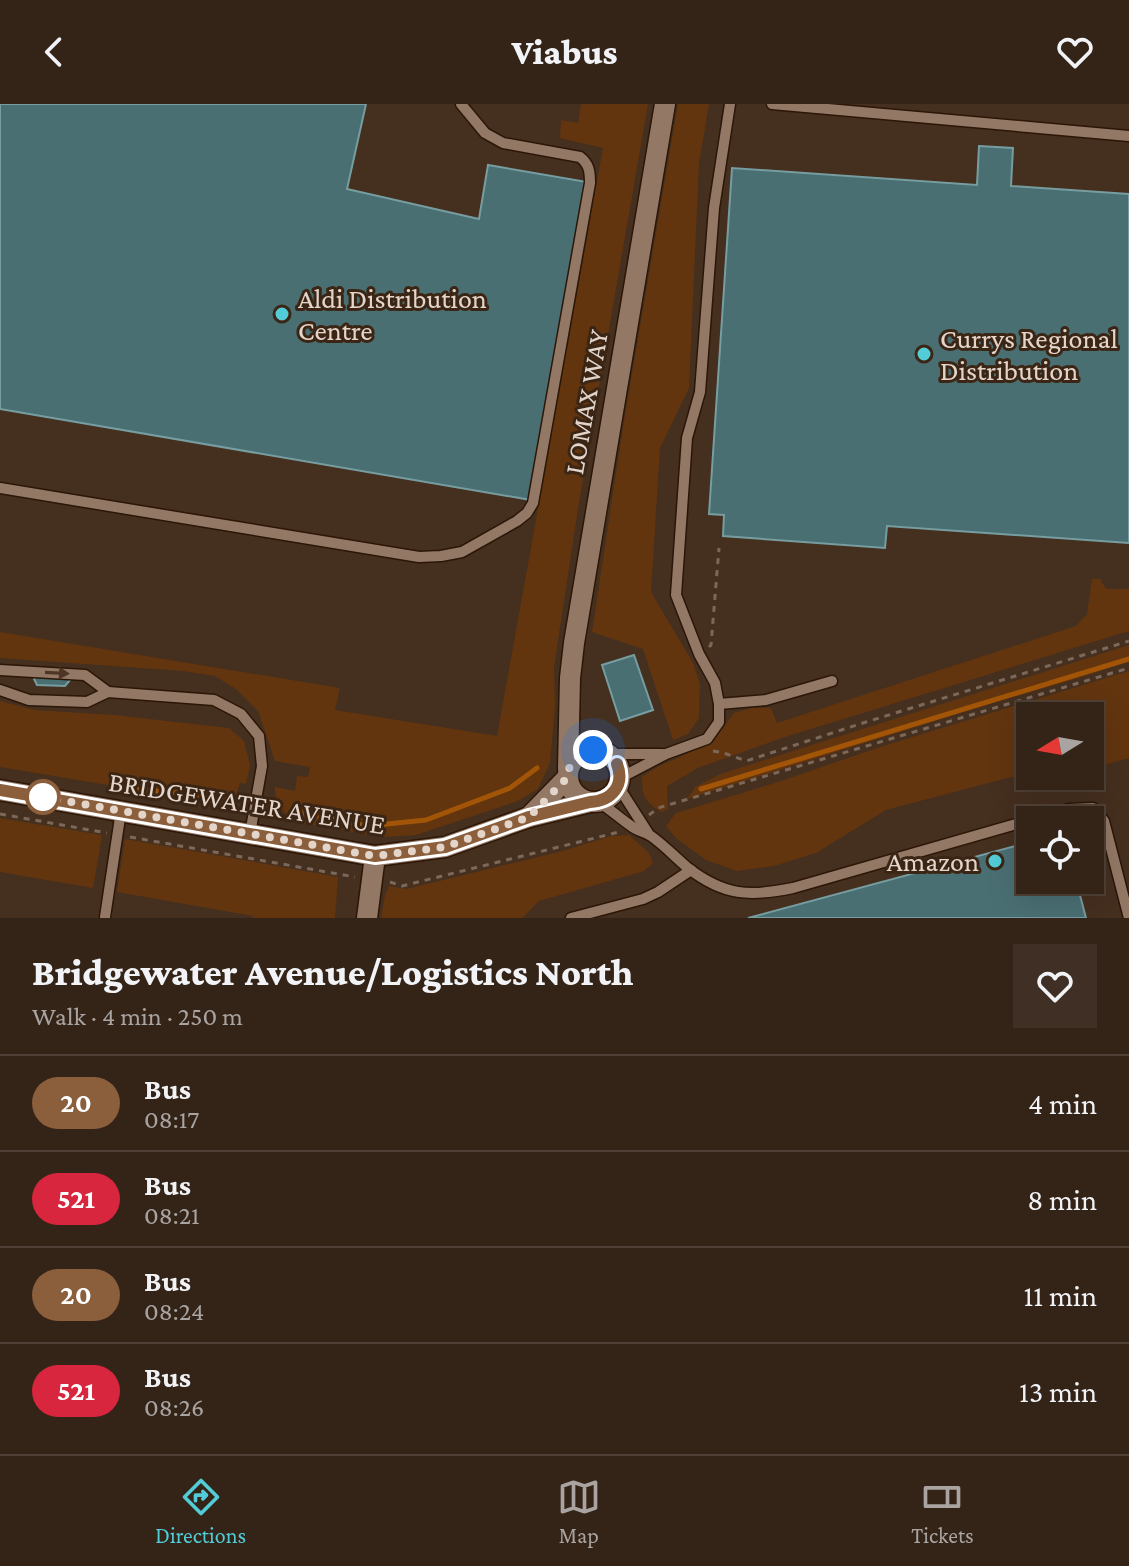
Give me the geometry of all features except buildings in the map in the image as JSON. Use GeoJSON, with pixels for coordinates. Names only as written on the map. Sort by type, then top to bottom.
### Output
{"type":"FeatureCollection","features":[{"type":"Feature","properties":{"kind":"street","name":"LOMAX WAY"},"geometry":{"type":"LineString","coordinates":[[568,774],[574,643],[665,104]]}},
{"type":"Feature","properties":{"kind":"street"},"geometry":{"type":"LineString","coordinates":[[571,710],[588,738],[605,753],[617,764],[619,782],[614,793],[595,802],[575,794],[570,787],[568,774],[572,761],[585,751],[605,753]]}},
{"type":"Feature","properties":{"kind":"street","name":"BRIDGEWATER AVENUE"},"geometry":{"type":"LineString","coordinates":[[529,817],[568,774]]}},
{"type":"Feature","properties":{"kind":"street","name":"BRIDGEWATER AVENUE"},"geometry":{"type":"LineString","coordinates":[[0,790],[375,856],[445,847],[529,817],[595,802]]}},
{"type":"Feature","properties":{"kind":"street"},"geometry":{"type":"LineString","coordinates":[[367,918],[375,856]]}},
{"type":"Feature","properties":{"kind":"lane"},"geometry":{"type":"LineString","coordinates":[[0,488],[419,557],[462,552],[527,513],[533,503],[588,198],[590,171],[587,162],[580,157],[503,143],[485,133],[461,104]]}},
{"type":"Feature","properties":{"kind":"lane"},"geometry":{"type":"LineString","coordinates":[[649,835],[619,782],[666,754],[707,739],[719,722],[715,683],[699,654],[676,595],[687,438],[700,392],[714,208],[730,104]]}},
{"type":"Feature","properties":{"kind":"lane"},"geometry":{"type":"LineString","coordinates":[[772,104],[1129,136]]}},
{"type":"Feature","properties":{"kind":"lane"},"geometry":{"type":"LineString","coordinates":[[0,670],[85,675],[108,692]]}},
{"type":"Feature","properties":{"kind":"lane"},"geometry":{"type":"LineString","coordinates":[[719,704],[766,700],[832,681]]}},
{"type":"Feature","properties":{"kind":"lane"},"geometry":{"type":"LineString","coordinates":[[0,690],[29,700],[87,702],[108,692],[214,700],[241,714],[259,736],[262,766],[250,834]]}},
{"type":"Feature","properties":{"kind":"lane"},"geometry":{"type":"LineString","coordinates":[[605,753],[666,754]]}},
{"type":"Feature","properties":{"kind":"lane"},"geometry":{"type":"LineString","coordinates":[[595,802],[649,835],[691,870],[729,891],[747,894],[793,888],[1016,824]]}},
{"type":"Feature","properties":{"kind":"lane"},"geometry":{"type":"LineString","coordinates":[[105,917],[121,811]]}},
{"type":"Feature","properties":{"kind":"lane"},"geometry":{"type":"LineString","coordinates":[[1104,821],[1129,918]]}},
{"type":"Feature","properties":{"kind":"lane"},"geometry":{"type":"LineString","coordinates":[[571,918],[643,899],[691,870]]}},
{"type":"Feature","properties":{"kind":"path"},"geometry":{"type":"LineString","coordinates":[[699,654],[711,645],[719,548]]}},
{"type":"Feature","properties":{"kind":"path"},"geometry":{"type":"LineString","coordinates":[[712,751],[746,761],[1129,641]]}},
{"type":"Feature","properties":{"kind":"shaded area"},"geometry":{"type":"Polygon","coordinates":[[[581,104],[648,104],[578,508],[554,667],[555,706],[550,763],[538,789],[518,801],[416,835],[386,837],[294,822],[280,806],[275,787],[295,791],[297,776],[308,777],[310,767],[275,761],[258,711],[236,689],[215,676],[0,658],[0,632],[340,688],[335,710],[497,736],[603,148],[560,138],[561,120],[578,123],[581,104]]]}},
{"type":"Feature","properties":{"kind":"shaded area"},"geometry":{"type":"Polygon","coordinates":[[[678,104],[709,104],[699,163],[689,388],[660,448],[651,592],[693,663],[700,684],[699,718],[688,734],[673,740],[643,649],[592,632],[678,104]]]}},
{"type":"Feature","properties":{"kind":"shaded area"},"geometry":{"type":"Polygon","coordinates":[[[1092,579],[1100,579],[1106,589],[1129,589],[1129,631],[785,737],[698,768],[667,786],[668,809],[661,812],[646,798],[642,777],[713,742],[734,713],[751,708],[771,708],[777,723],[1076,626],[1087,614],[1092,579]]]}},
{"type":"Feature","properties":{"kind":"shaded area"},"geometry":{"type":"Polygon","coordinates":[[[1129,645],[1129,662],[687,799],[695,787],[720,774],[1129,645]]]}},
{"type":"Feature","properties":{"kind":"shaded area"},"geometry":{"type":"Polygon","coordinates":[[[1129,671],[1129,758],[1104,765],[1104,702],[1027,702],[1129,671]]]}},
{"type":"Feature","properties":{"kind":"shaded area"},"geometry":{"type":"Polygon","coordinates":[[[0,701],[34,710],[229,728],[244,741],[250,766],[246,784],[240,783],[236,795],[221,804],[0,767],[0,701]]]}},
{"type":"Feature","properties":{"kind":"shaded area"},"geometry":{"type":"Polygon","coordinates":[[[1016,705],[1016,778],[886,810],[816,853],[774,866],[737,871],[706,860],[676,838],[666,826],[676,813],[1016,705]]]}},
{"type":"Feature","properties":{"kind":"shaded area"},"geometry":{"type":"Polygon","coordinates":[[[0,818],[102,835],[93,888],[0,872],[0,818]]]}},
{"type":"Feature","properties":{"kind":"shaded area"},"geometry":{"type":"Polygon","coordinates":[[[629,835],[649,853],[653,863],[644,871],[539,901],[522,918],[381,918],[389,886],[406,889],[559,852],[611,836],[629,835]]]}},
{"type":"Feature","properties":{"kind":"shaded area"},"geometry":{"type":"Polygon","coordinates":[[[125,839],[338,877],[335,918],[253,918],[117,892],[125,839]]]}},
{"type":"Feature","properties":{"kind":"waterway"},"geometry":{"type":"LineString","coordinates":[[701,789],[1129,659]]}},
{"type":"Feature","properties":{"kind":"waterway"},"geometry":{"type":"LineString","coordinates":[[294,811],[367,826],[426,820],[510,788],[537,768]]}},
{"type":"Feature","properties":{"kind":"waterway"},"geometry":{"type":"LineString","coordinates":[[111,787],[209,796]]}},
{"type":"Feature","properties":{"kind":"bus line","name":"20"},"geometry":{"type":"LineString","coordinates":[[0,790],[375,856],[445,847],[529,817],[607,799],[618,786],[617,764]]}},
{"type":"Feature","properties":{"kind":"place","name":"Aldi Distribution Centre"},"geometry":{"type":"Point","coordinates":[282,314]}},
{"type":"Feature","properties":{"kind":"place","name":"Currys Regional Distribution"},"geometry":{"type":"Point","coordinates":[924,354]}},
{"type":"Feature","properties":{"kind":"place","name":"Amazon"},"geometry":{"type":"Point","coordinates":[995,861]}},
{"type":"Feature","properties":{"kind":"route"},"geometry":{"type":"LineString","coordinates":[[43,797],[375,856],[445,847],[529,817],[567,778],[572,761],[585,751],[593,750]]}}]}
